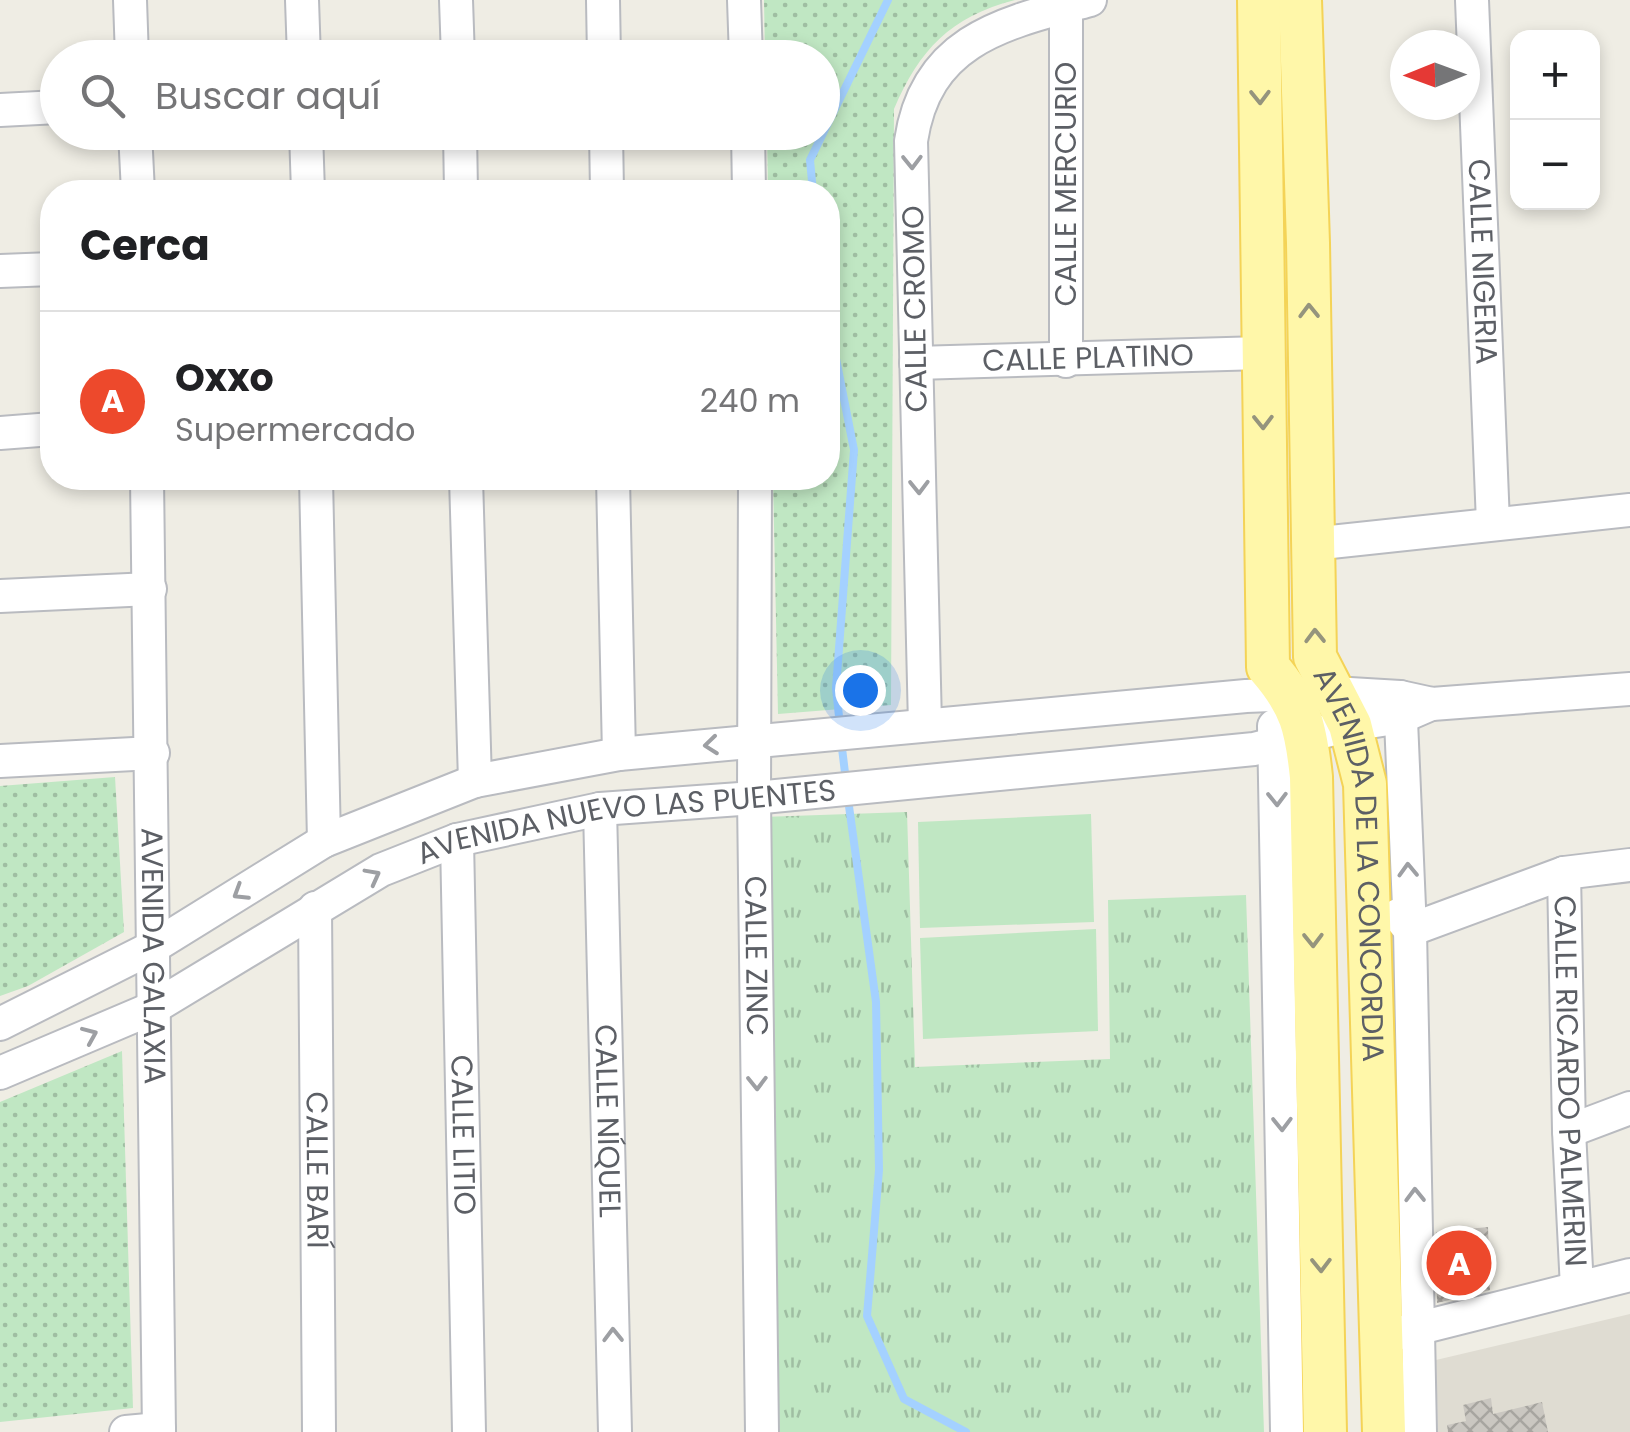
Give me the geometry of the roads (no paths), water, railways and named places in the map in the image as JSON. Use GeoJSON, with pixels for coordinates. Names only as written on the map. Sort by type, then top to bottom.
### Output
{"type":"FeatureCollection","features":[{"type":"Feature","properties":{"kind":"main road","name":"AVENIDA DE LA CONCORDIA"},"geometry":{"type":"LineString","coordinates":[[1259,0],[1262,353],[1303,695],[1364,784],[1399,1333],[1384,1432]]}},
{"type":"Feature","properties":{"kind":"main road","name":"AVENIDA DE LA CONCORDIA"},"geometry":{"type":"LineString","coordinates":[[1300,0],[1315,657],[1292,741],[1312,777],[1325,1432]]}},
{"type":"Feature","properties":{"kind":"street"},"geometry":{"type":"LineString","coordinates":[[130,0],[131,40]]}},
{"type":"Feature","properties":{"kind":"street"},"geometry":{"type":"LineString","coordinates":[[302,0],[303,40]]}},
{"type":"Feature","properties":{"kind":"street"},"geometry":{"type":"LineString","coordinates":[[456,0],[457,40]]}},
{"type":"Feature","properties":{"kind":"street"},"geometry":{"type":"LineString","coordinates":[[603,0],[604,40]]}},
{"type":"Feature","properties":{"kind":"street"},"geometry":{"type":"LineString","coordinates":[[744,0],[745,40]]}},
{"type":"Feature","properties":{"kind":"street","name":"CALLE NIGERIA"},"geometry":{"type":"LineString","coordinates":[[1472,0],[1493,523]]}},
{"type":"Feature","properties":{"kind":"street","name":"CALLE MERCURIO"},"geometry":{"type":"LineString","coordinates":[[1066,361],[1078,3]]}},
{"type":"Feature","properties":{"kind":"street","name":"CALLE CROMO"},"geometry":{"type":"LineString","coordinates":[[909,726],[916,363],[911,141],[922,94],[964,45],[989,30],[1078,3]]}},
{"type":"Feature","properties":{"kind":"street"},"geometry":{"type":"LineString","coordinates":[[0,110],[40,108]]}},
{"type":"Feature","properties":{"kind":"street"},"geometry":{"type":"LineString","coordinates":[[136,150],[137,180]]}},
{"type":"Feature","properties":{"kind":"street"},"geometry":{"type":"LineString","coordinates":[[307,150],[308,180]]}},
{"type":"Feature","properties":{"kind":"street"},"geometry":{"type":"LineString","coordinates":[[460,150],[461,180]]}},
{"type":"Feature","properties":{"kind":"street"},"geometry":{"type":"LineString","coordinates":[[606,150],[607,180]]}},
{"type":"Feature","properties":{"kind":"street"},"geometry":{"type":"LineString","coordinates":[[749,150],[750,180]]}},
{"type":"Feature","properties":{"kind":"street"},"geometry":{"type":"LineString","coordinates":[[0,272],[40,269]]}},
{"type":"Feature","properties":{"kind":"street","name":"CALLE PLATINO"},"geometry":{"type":"LineString","coordinates":[[916,363],[1262,353]]}},
{"type":"Feature","properties":{"kind":"street"},"geometry":{"type":"LineString","coordinates":[[0,433],[40,430]]}},
{"type":"Feature","properties":{"kind":"street","name":"AVENIDA GALAXIA"},"geometry":{"type":"LineString","coordinates":[[147,490],[160,1431]]}},
{"type":"Feature","properties":{"kind":"street"},"geometry":{"type":"LineString","coordinates":[[316,490],[324,841]]}},
{"type":"Feature","properties":{"kind":"street"},"geometry":{"type":"LineString","coordinates":[[466,490],[474,781]]}},
{"type":"Feature","properties":{"kind":"street"},"geometry":{"type":"LineString","coordinates":[[613,490],[618,754]]}},
{"type":"Feature","properties":{"kind":"street","name":"CALLE ZINC"},"geometry":{"type":"LineString","coordinates":[[755,490],[754,798],[762,1432]]}},
{"type":"Feature","properties":{"kind":"street"},"geometry":{"type":"LineString","coordinates":[[1312,544],[1630,510]]}},
{"type":"Feature","properties":{"kind":"street"},"geometry":{"type":"LineString","coordinates":[[0,596],[150,589]]}},
{"type":"Feature","properties":{"kind":"street","name":"AVENIDA NUEVO LAS PUENTES"},"geometry":{"type":"LineString","coordinates":[[0,1024],[153,947],[324,841],[474,781],[618,754],[909,726],[1303,695],[1400,707],[1630,689]]}},
{"type":"Feature","properties":{"kind":"street","name":"AVENIDA DE LA CONCORDIA"},"geometry":{"type":"LineString","coordinates":[[1400,707],[1410,930],[1399,1333],[1420,1432]]}},
{"type":"Feature","properties":{"kind":"street","name":"AVENIDA NUEVO LAS PUENTES"},"geometry":{"type":"LineString","coordinates":[[0,1073],[153,1008],[381,870],[457,840],[600,809],[754,798],[1236,751],[1292,741]]}},
{"type":"Feature","properties":{"kind":"street","name":"AVENIDA DE LA CONCORDIA"},"geometry":{"type":"LineString","coordinates":[[1287,1432],[1292,741]]}},
{"type":"Feature","properties":{"kind":"street"},"geometry":{"type":"LineString","coordinates":[[0,761],[152,753]]}},
{"type":"Feature","properties":{"kind":"street","name":"CALLE NÍQUEL"},"geometry":{"type":"LineString","coordinates":[[600,809],[616,1432]]}},
{"type":"Feature","properties":{"kind":"street","name":"CALLE LITIO"},"geometry":{"type":"LineString","coordinates":[[457,840],[469,1432]]}},
{"type":"Feature","properties":{"kind":"street"},"geometry":{"type":"LineString","coordinates":[[1369,881],[1410,930],[1564,873],[1630,865]]}},
{"type":"Feature","properties":{"kind":"street","name":"CALLE RICARDO PALMERIN"},"geometry":{"type":"LineString","coordinates":[[1564,873],[1569,1131],[1577,1288]]}},
{"type":"Feature","properties":{"kind":"street","name":"CALLE BARÍ"},"geometry":{"type":"LineString","coordinates":[[315,908],[319,1432]]}},
{"type":"Feature","properties":{"kind":"street"},"geometry":{"type":"LineString","coordinates":[[1569,1131],[1630,1108]]}},
{"type":"Feature","properties":{"kind":"street"},"geometry":{"type":"LineString","coordinates":[[1399,1333],[1630,1276]]}},
{"type":"Feature","properties":{"kind":"street"},"geometry":{"type":"LineString","coordinates":[[126,1432],[160,1431]]}},
{"type":"Feature","properties":{"kind":"waterway"},"geometry":{"type":"LineString","coordinates":[[840,98],[888,0]]}},
{"type":"Feature","properties":{"kind":"waterway"},"geometry":{"type":"LineString","coordinates":[[812,180],[810,160],[815,150]]}},
{"type":"Feature","properties":{"kind":"waterway"},"geometry":{"type":"LineString","coordinates":[[840,379],[854,450],[836,688],[840,726]]}},
{"type":"Feature","properties":{"kind":"waterway"},"geometry":{"type":"LineString","coordinates":[[841,740],[846,781]]}},
{"type":"Feature","properties":{"kind":"waterway"},"geometry":{"type":"LineString","coordinates":[[848,799],[876,1002],[879,1170],[867,1316],[904,1399],[966,1432]]}},
{"type":"Feature","properties":{"kind":"place","name":"Oxxo"},"geometry":{"type":"Point","coordinates":[1459,1263]}}]}
